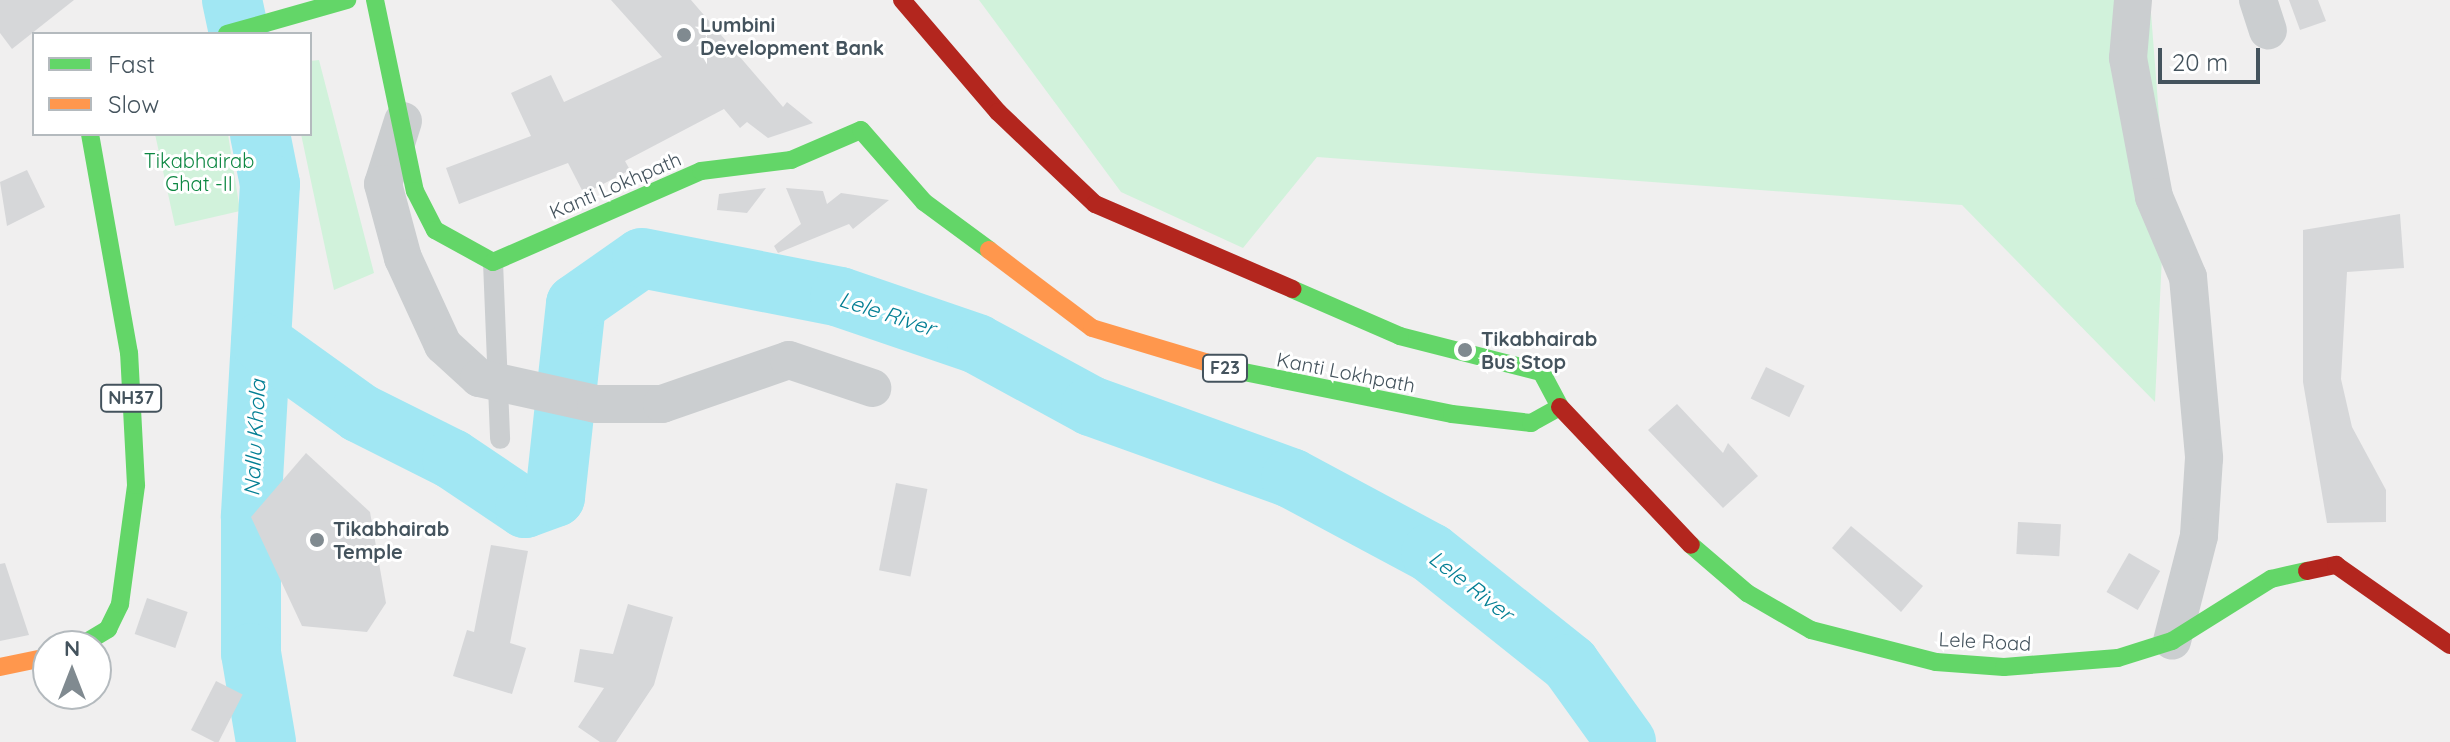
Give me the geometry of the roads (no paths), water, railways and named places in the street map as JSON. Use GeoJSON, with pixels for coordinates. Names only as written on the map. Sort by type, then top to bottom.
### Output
{"type":"FeatureCollection","features":[{"type":"Feature","properties":{"kind":"main road"},"geometry":{"type":"LineString","coordinates":[[234,32],[347,0]]}},
{"type":"Feature","properties":{"kind":"main road"},"geometry":{"type":"LineString","coordinates":[[375,0],[403,121],[415,191],[435,230],[493,262]]}},
{"type":"Feature","properties":{"kind":"main road"},"geometry":{"type":"LineString","coordinates":[[902,0],[998,112],[1095,204],[1400,336],[1541,372],[1560,407]]}},
{"type":"Feature","properties":{"kind":"main road","name":"Kanti Lokhpath"},"geometry":{"type":"LineString","coordinates":[[493,262],[701,171],[791,160],[861,130],[924,202],[1092,328],[1261,378],[1452,414],[1531,423],[1560,407]]}},
{"type":"Feature","properties":{"kind":"main road","name":"NH37"},"geometry":{"type":"LineString","coordinates":[[90,136],[129,353],[136,485],[120,604],[106,630]]}},
{"type":"Feature","properties":{"kind":"main road","name":"Lele Road"},"geometry":{"type":"LineString","coordinates":[[1560,407],[1668,526],[1747,593],[1811,630],[1936,662],[2004,667],[2118,658],[2172,641],[2271,579],[2336,565],[2450,645]]}},
{"type":"Feature","properties":{"kind":"main road"},"geometry":{"type":"LineString","coordinates":[[0,667],[32,660]]}},
{"type":"Feature","properties":{"kind":"street"},"geometry":{"type":"LineString","coordinates":[[2133,0],[2128,58],[2154,197],[2188,277],[2204,458],[2199,536],[2172,641]]}},
{"type":"Feature","properties":{"kind":"street"},"geometry":{"type":"LineString","coordinates":[[403,121],[383,184],[403,258],[443,345],[479,378],[596,404],[662,404],[789,360],[872,388]]}},
{"type":"Feature","properties":{"kind":"lane"},"geometry":{"type":"LineString","coordinates":[[493,262],[500,439]]}},
{"type":"Feature","properties":{"kind":"waterway","name":"Nallu Khola"},"geometry":{"type":"LineString","coordinates":[[232,0],[239,32]]}},
{"type":"Feature","properties":{"kind":"waterway","name":"Nallu Khola"},"geometry":{"type":"LineString","coordinates":[[260,136],[270,184],[251,517],[251,653],[266,742]]}},
{"type":"Feature","properties":{"kind":"waterway","name":"Lele River"},"geometry":{"type":"LineString","coordinates":[[261,342],[360,413],[452,459],[525,508],[555,497],[576,304],[642,258],[840,297],[977,344],[1091,406],[1291,478],[1431,553],[1570,664],[1626,742]]}},
{"type":"Feature","properties":{"kind":"place","name":"Lumbini Development Bank"},"geometry":{"type":"Point","coordinates":[684,35]}},
{"type":"Feature","properties":{"kind":"place","name":"Tikabhairab Bus Stop"},"geometry":{"type":"Point","coordinates":[1465,350]}},
{"type":"Feature","properties":{"kind":"place","name":"Tikabhairab Temple"},"geometry":{"type":"Point","coordinates":[317,540]}},
{"type":"Feature","properties":{"kind":"park label","name":"Tikabhairab Ghat -II"},"geometry":{"type":"Point","coordinates":[199,172]}}]}
